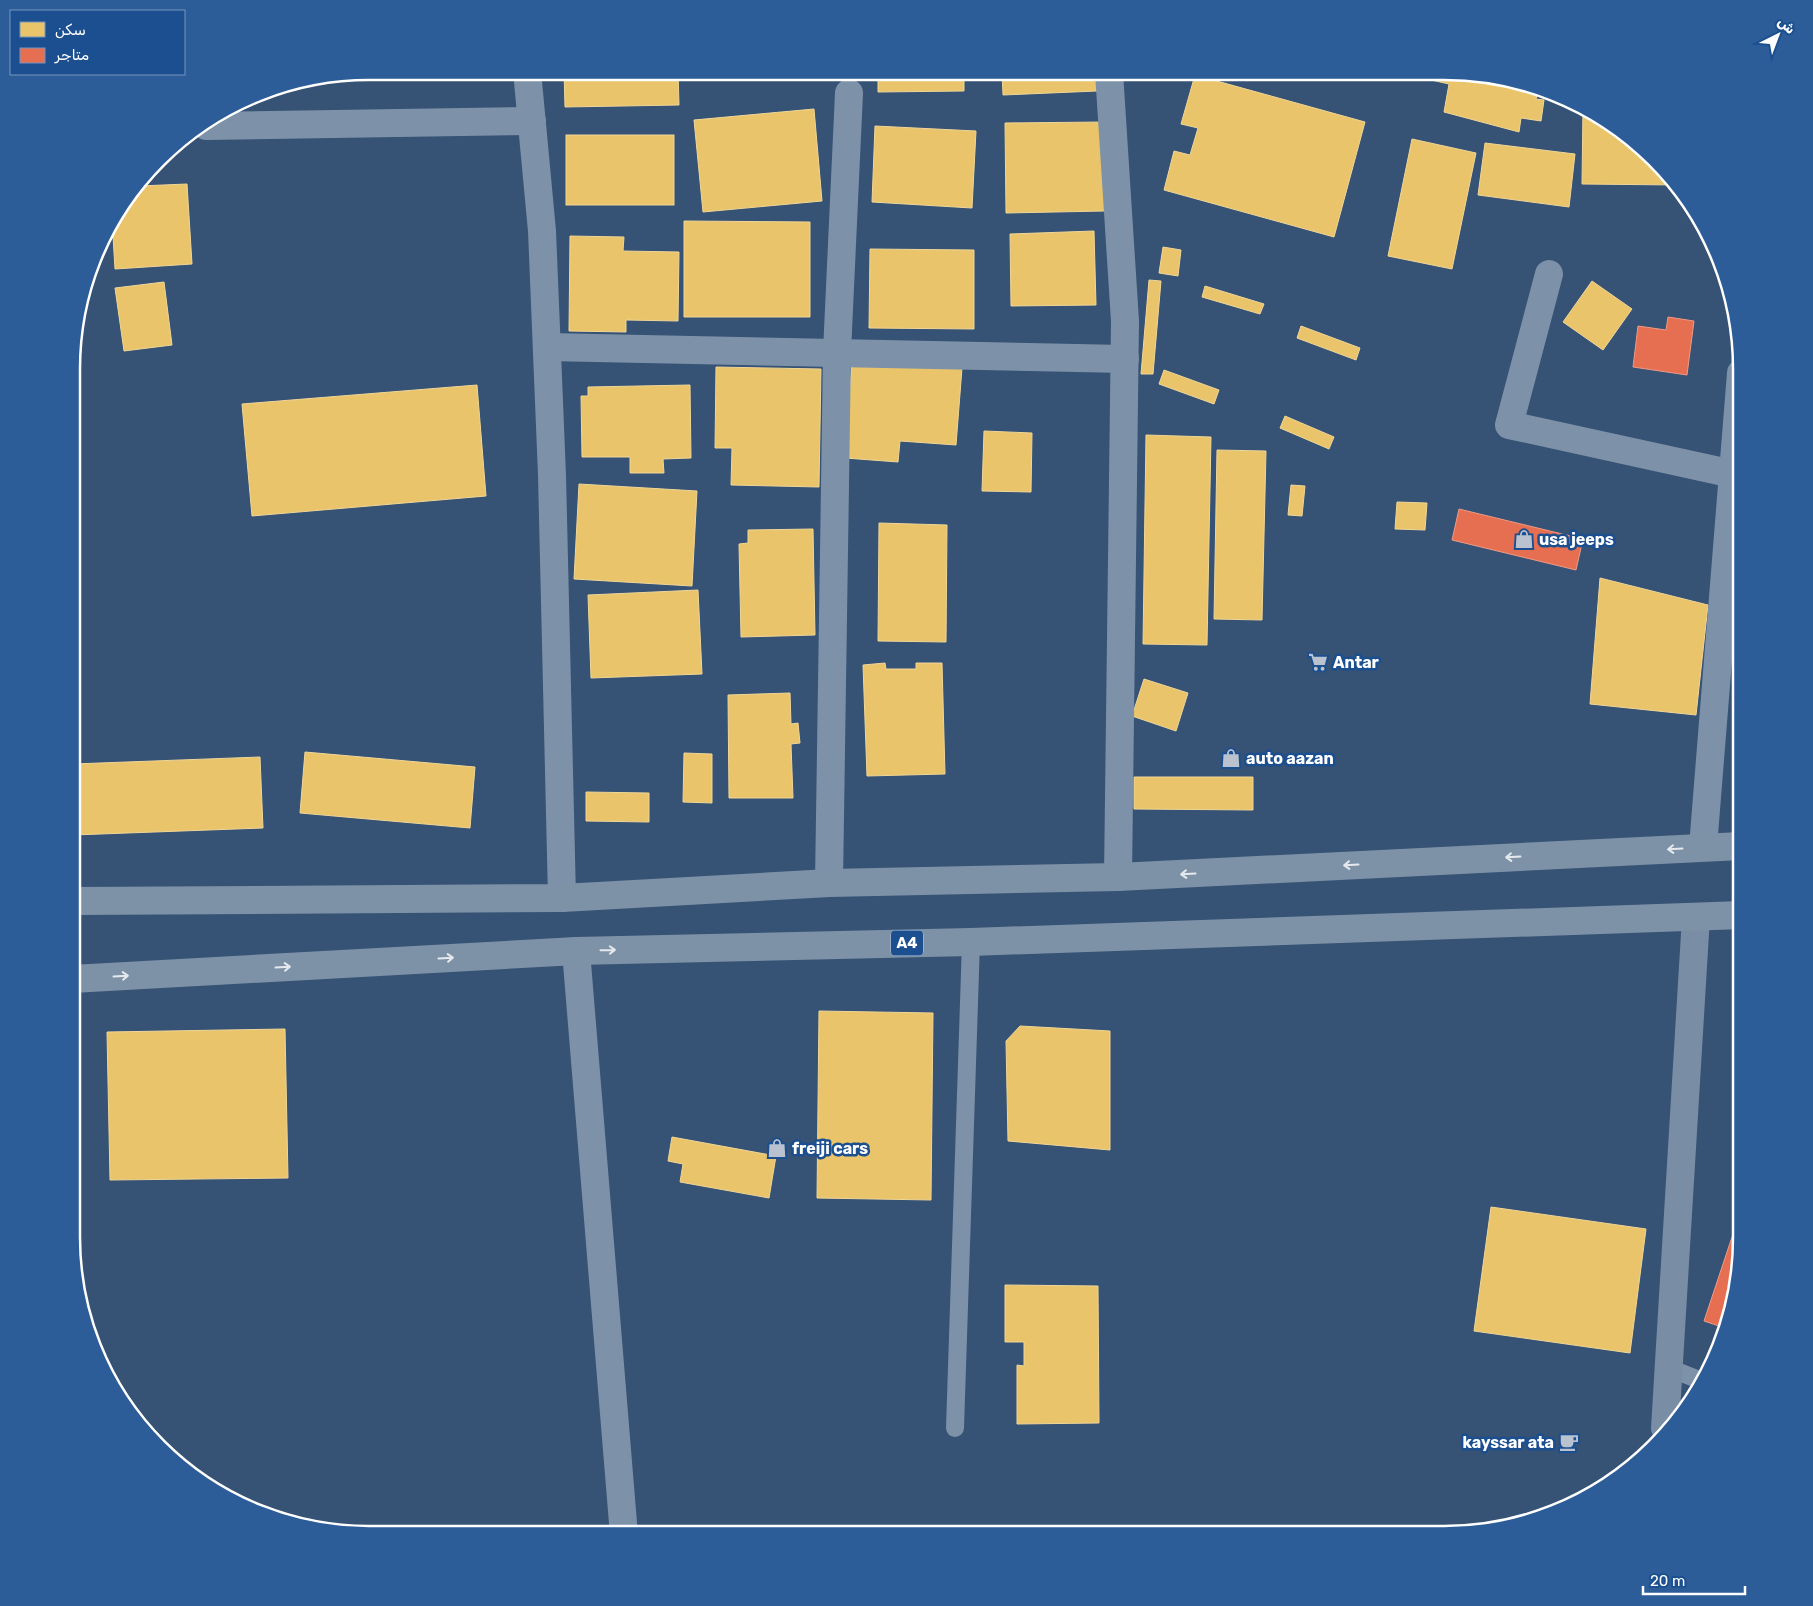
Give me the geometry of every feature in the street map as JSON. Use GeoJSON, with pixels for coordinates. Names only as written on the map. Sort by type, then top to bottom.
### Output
{"type":"FeatureCollection","features":[{"type":"Feature","properties":{"kind":"highway"},"geometry":{"type":"LineString","coordinates":[[80,901],[562,898],[828,883],[1118,877],[1733,846]]}},
{"type":"Feature","properties":{"kind":"highway","name":"A4"},"geometry":{"type":"LineString","coordinates":[[80,979],[576,951],[971,942],[1733,915]]}},
{"type":"Feature","properties":{"kind":"street"},"geometry":{"type":"LineString","coordinates":[[528,80],[542,231],[547,347],[558,661],[562,898]]}},
{"type":"Feature","properties":{"kind":"street"},"geometry":{"type":"LineString","coordinates":[[1110,80],[1125,321],[1118,877]]}},
{"type":"Feature","properties":{"kind":"street"},"geometry":{"type":"LineString","coordinates":[[828,883],[837,352],[849,93]]}},
{"type":"Feature","properties":{"kind":"street"},"geometry":{"type":"LineString","coordinates":[[214,126],[532,121]]}},
{"type":"Feature","properties":{"kind":"street"},"geometry":{"type":"LineString","coordinates":[[1549,274],[1509,425],[1733,474],[1704,847]]}},
{"type":"Feature","properties":{"kind":"street"},"geometry":{"type":"LineString","coordinates":[[547,347],[1124,359]]}},
{"type":"Feature","properties":{"kind":"street"},"geometry":{"type":"LineString","coordinates":[[1666,1421],[1696,917]]}},
{"type":"Feature","properties":{"kind":"street"},"geometry":{"type":"LineString","coordinates":[[576,951],[623,1526]]}},
{"type":"Feature","properties":{"kind":"lane"},"geometry":{"type":"LineString","coordinates":[[955,1428],[971,942]]}},
{"type":"Feature","properties":{"kind":"lane"},"geometry":{"type":"LineString","coordinates":[[1668,1368],[1695,1378]]}},
{"type":"Feature","properties":{"kind":"building: سكن"},"geometry":{"type":"Polygon","coordinates":[[[564,80],[678,80],[679,105],[565,107],[564,80]]]}},
{"type":"Feature","properties":{"kind":"building: سكن"},"geometry":{"type":"Polygon","coordinates":[[[878,80],[964,80],[964,91],[878,92],[878,80]]]}},
{"type":"Feature","properties":{"kind":"building: سكن"},"geometry":{"type":"Polygon","coordinates":[[[1002,80],[1096,80],[1097,91],[1003,95],[1002,80]]]}},
{"type":"Feature","properties":{"kind":"building: سكن"},"geometry":{"type":"Polygon","coordinates":[[[1194,80],[1213,80],[1365,122],[1334,237],[1164,190],[1174,151],[1190,155],[1198,128],[1181,124],[1194,80]]]}},
{"type":"Feature","properties":{"kind":"building: سكن"},"geometry":{"type":"Polygon","coordinates":[[[1431,80],[1482,82],[1537,95],[1536,99],[1544,100],[1541,121],[1521,118],[1519,132],[1444,112],[1449,84],[1431,80]]]}},
{"type":"Feature","properties":{"kind":"building: سكن"},"geometry":{"type":"Polygon","coordinates":[[[814,109],[822,201],[703,212],[694,120],[814,109]]]}},
{"type":"Feature","properties":{"kind":"building: سكن"},"geometry":{"type":"Polygon","coordinates":[[[1583,116],[1620,140],[1648,165],[1666,185],[1582,184],[1583,116]]]}},
{"type":"Feature","properties":{"kind":"building: سكن"},"geometry":{"type":"Polygon","coordinates":[[[1103,122],[1105,211],[1006,213],[1005,123],[1103,122]]]}},
{"type":"Feature","properties":{"kind":"building: سكن"},"geometry":{"type":"Polygon","coordinates":[[[875,126],[976,131],[972,208],[872,202],[875,126]]]}},
{"type":"Feature","properties":{"kind":"building: سكن"},"geometry":{"type":"Polygon","coordinates":[[[566,135],[674,135],[674,205],[566,205],[566,135]]]}},
{"type":"Feature","properties":{"kind":"building: سكن"},"geometry":{"type":"Polygon","coordinates":[[[1412,139],[1476,153],[1452,269],[1388,256],[1412,139]]]}},
{"type":"Feature","properties":{"kind":"building: سكن"},"geometry":{"type":"Polygon","coordinates":[[[1485,143],[1575,154],[1569,207],[1478,195],[1485,143]]]}},
{"type":"Feature","properties":{"kind":"building: سكن"},"geometry":{"type":"Polygon","coordinates":[[[187,184],[192,264],[115,269],[113,236],[146,186],[187,184]]]}},
{"type":"Feature","properties":{"kind":"building: سكن"},"geometry":{"type":"Polygon","coordinates":[[[684,221],[810,222],[810,317],[684,317],[684,221]]]}},
{"type":"Feature","properties":{"kind":"building: سكن"},"geometry":{"type":"Polygon","coordinates":[[[1094,231],[1096,305],[1011,306],[1010,234],[1094,231]]]}},
{"type":"Feature","properties":{"kind":"building: سكن"},"geometry":{"type":"Polygon","coordinates":[[[570,236],[624,237],[623,251],[679,252],[678,321],[626,320],[626,332],[569,331],[570,236]]]}},
{"type":"Feature","properties":{"kind":"building: سكن"},"geometry":{"type":"Polygon","coordinates":[[[1163,247],[1181,250],[1178,276],[1159,273],[1163,247]]]}},
{"type":"Feature","properties":{"kind":"building: سكن"},"geometry":{"type":"Polygon","coordinates":[[[870,249],[974,250],[974,329],[869,328],[870,249]]]}},
{"type":"Feature","properties":{"kind":"building: سكن"},"geometry":{"type":"Polygon","coordinates":[[[1149,280],[1161,281],[1153,374],[1141,374],[1149,280]]]}},
{"type":"Feature","properties":{"kind":"building: سكن"},"geometry":{"type":"Polygon","coordinates":[[[1592,281],[1632,309],[1603,350],[1563,322],[1592,281]]]}},
{"type":"Feature","properties":{"kind":"building: سكن"},"geometry":{"type":"Polygon","coordinates":[[[164,282],[172,345],[124,351],[115,288],[164,282]]]}},
{"type":"Feature","properties":{"kind":"building: سكن"},"geometry":{"type":"Polygon","coordinates":[[[1205,286],[1264,304],[1260,314],[1202,297],[1205,286]]]}},
{"type":"Feature","properties":{"kind":"building: سكن"},"geometry":{"type":"Polygon","coordinates":[[[1301,326],[1360,348],[1356,360],[1297,338],[1301,326]]]}},
{"type":"Feature","properties":{"kind":"building: سكن"},"geometry":{"type":"Polygon","coordinates":[[[852,360],[962,368],[956,445],[900,441],[898,462],[845,458],[852,360]]]}},
{"type":"Feature","properties":{"kind":"building: سكن"},"geometry":{"type":"Polygon","coordinates":[[[716,367],[821,369],[819,487],[731,485],[732,448],[715,448],[716,367]]]}},
{"type":"Feature","properties":{"kind":"building: سكن"},"geometry":{"type":"Polygon","coordinates":[[[1164,370],[1219,390],[1214,404],[1159,384],[1164,370]]]}},
{"type":"Feature","properties":{"kind":"building: سكن"},"geometry":{"type":"Polygon","coordinates":[[[477,385],[486,496],[252,516],[242,404],[477,385]]]}},
{"type":"Feature","properties":{"kind":"building: سكن"},"geometry":{"type":"Polygon","coordinates":[[[690,385],[691,458],[663,459],[664,473],[630,473],[630,457],[582,457],[581,396],[588,396],[588,387],[690,385]]]}},
{"type":"Feature","properties":{"kind":"building: سكن"},"geometry":{"type":"Polygon","coordinates":[[[1285,416],[1334,437],[1329,449],[1280,428],[1285,416]]]}},
{"type":"Feature","properties":{"kind":"building: سكن"},"geometry":{"type":"Polygon","coordinates":[[[984,431],[1032,433],[1031,492],[982,491],[984,431]]]}},
{"type":"Feature","properties":{"kind":"building: سكن"},"geometry":{"type":"Polygon","coordinates":[[[1146,435],[1211,437],[1207,645],[1143,644],[1146,435]]]}},
{"type":"Feature","properties":{"kind":"building: سكن"},"geometry":{"type":"Polygon","coordinates":[[[1217,450],[1266,451],[1262,620],[1214,619],[1217,450]]]}},
{"type":"Feature","properties":{"kind":"building: سكن"},"geometry":{"type":"Polygon","coordinates":[[[579,484],[697,491],[692,586],[574,579],[579,484]]]}},
{"type":"Feature","properties":{"kind":"building: سكن"},"geometry":{"type":"Polygon","coordinates":[[[1291,485],[1305,486],[1302,516],[1288,515],[1291,485]]]}},
{"type":"Feature","properties":{"kind":"building: سكن"},"geometry":{"type":"Polygon","coordinates":[[[1397,502],[1427,503],[1425,530],[1395,529],[1397,502]]]}},
{"type":"Feature","properties":{"kind":"building: سكن"},"geometry":{"type":"Polygon","coordinates":[[[879,523],[947,525],[946,642],[878,641],[879,523]]]}},
{"type":"Feature","properties":{"kind":"building: سكن"},"geometry":{"type":"Polygon","coordinates":[[[813,529],[815,635],[741,637],[739,544],[748,543],[748,530],[813,529]]]}},
{"type":"Feature","properties":{"kind":"building: سكن"},"geometry":{"type":"Polygon","coordinates":[[[1600,578],[1708,605],[1696,715],[1590,704],[1600,578]]]}},
{"type":"Feature","properties":{"kind":"building: سكن"},"geometry":{"type":"Polygon","coordinates":[[[698,590],[702,674],[591,678],[588,595],[698,590]]]}},
{"type":"Feature","properties":{"kind":"building: سكن"},"geometry":{"type":"Polygon","coordinates":[[[885,663],[886,669],[916,669],[916,663],[942,663],[945,774],[867,776],[863,665],[885,663]]]}},
{"type":"Feature","properties":{"kind":"building: سكن"},"geometry":{"type":"Polygon","coordinates":[[[1144,679],[1188,693],[1176,731],[1132,716],[1144,679]]]}},
{"type":"Feature","properties":{"kind":"building: سكن"},"geometry":{"type":"Polygon","coordinates":[[[790,693],[791,724],[798,723],[800,743],[791,744],[793,798],[729,798],[728,695],[790,693]]]}},
{"type":"Feature","properties":{"kind":"building: سكن"},"geometry":{"type":"Polygon","coordinates":[[[305,752],[475,767],[470,828],[300,813],[305,752]]]}},
{"type":"Feature","properties":{"kind":"building: سكن"},"geometry":{"type":"Polygon","coordinates":[[[684,753],[712,754],[712,803],[683,802],[684,753]]]}},
{"type":"Feature","properties":{"kind":"building: سكن"},"geometry":{"type":"Polygon","coordinates":[[[260,757],[263,828],[80,835],[80,764],[260,757]]]}},
{"type":"Feature","properties":{"kind":"building: سكن"},"geometry":{"type":"Polygon","coordinates":[[[1134,777],[1253,777],[1253,810],[1134,809],[1134,777]]]}},
{"type":"Feature","properties":{"kind":"building: سكن"},"geometry":{"type":"Polygon","coordinates":[[[586,792],[649,793],[649,822],[586,821],[586,792]]]}},
{"type":"Feature","properties":{"kind":"building: سكن"},"geometry":{"type":"Polygon","coordinates":[[[819,1011],[933,1013],[931,1200],[817,1198],[819,1011]]]}},
{"type":"Feature","properties":{"kind":"building: سكن"},"geometry":{"type":"Polygon","coordinates":[[[1020,1026],[1110,1031],[1110,1150],[1008,1141],[1006,1041],[1020,1026]]]}},
{"type":"Feature","properties":{"kind":"building: سكن"},"geometry":{"type":"Polygon","coordinates":[[[285,1029],[288,1178],[110,1180],[107,1032],[285,1029]]]}},
{"type":"Feature","properties":{"kind":"building: سكن"},"geometry":{"type":"Polygon","coordinates":[[[672,1137],[776,1156],[769,1198],[680,1182],[683,1164],[668,1161],[672,1137]]]}},
{"type":"Feature","properties":{"kind":"building: سكن"},"geometry":{"type":"Polygon","coordinates":[[[1491,1207],[1646,1229],[1630,1353],[1474,1331],[1491,1207]]]}},
{"type":"Feature","properties":{"kind":"building: سكن"},"geometry":{"type":"Polygon","coordinates":[[[1005,1285],[1098,1286],[1099,1423],[1017,1424],[1017,1365],[1024,1366],[1024,1342],[1005,1342],[1005,1285]]]}},
{"type":"Feature","properties":{"kind":"building: متاجر"},"geometry":{"type":"Polygon","coordinates":[[[1668,317],[1694,321],[1687,375],[1633,367],[1638,326],[1666,330],[1668,317]]]}},
{"type":"Feature","properties":{"kind":"building: متاجر"},"geometry":{"type":"Polygon","coordinates":[[[1459,509],[1583,539],[1576,570],[1452,540],[1459,509]]]}},
{"type":"Feature","properties":{"kind":"building: متاجر"},"geometry":{"type":"Polygon","coordinates":[[[1733,1234],[1731,1275],[1719,1326],[1704,1321],[1733,1234]]]}},
{"type":"Feature","properties":{"kind":"place","name":"usa jeeps"},"geometry":{"type":"Point","coordinates":[1524,539]}},
{"type":"Feature","properties":{"kind":"place","name":"Antar"},"geometry":{"type":"Point","coordinates":[1318,662]}},
{"type":"Feature","properties":{"kind":"place","name":"auto aazan"},"geometry":{"type":"Point","coordinates":[1231,758]}},
{"type":"Feature","properties":{"kind":"place","name":"freiji cars"},"geometry":{"type":"Point","coordinates":[777,1148]}},
{"type":"Feature","properties":{"kind":"place","name":"kayssar ata"},"geometry":{"type":"Point","coordinates":[1569,1442]}}]}
